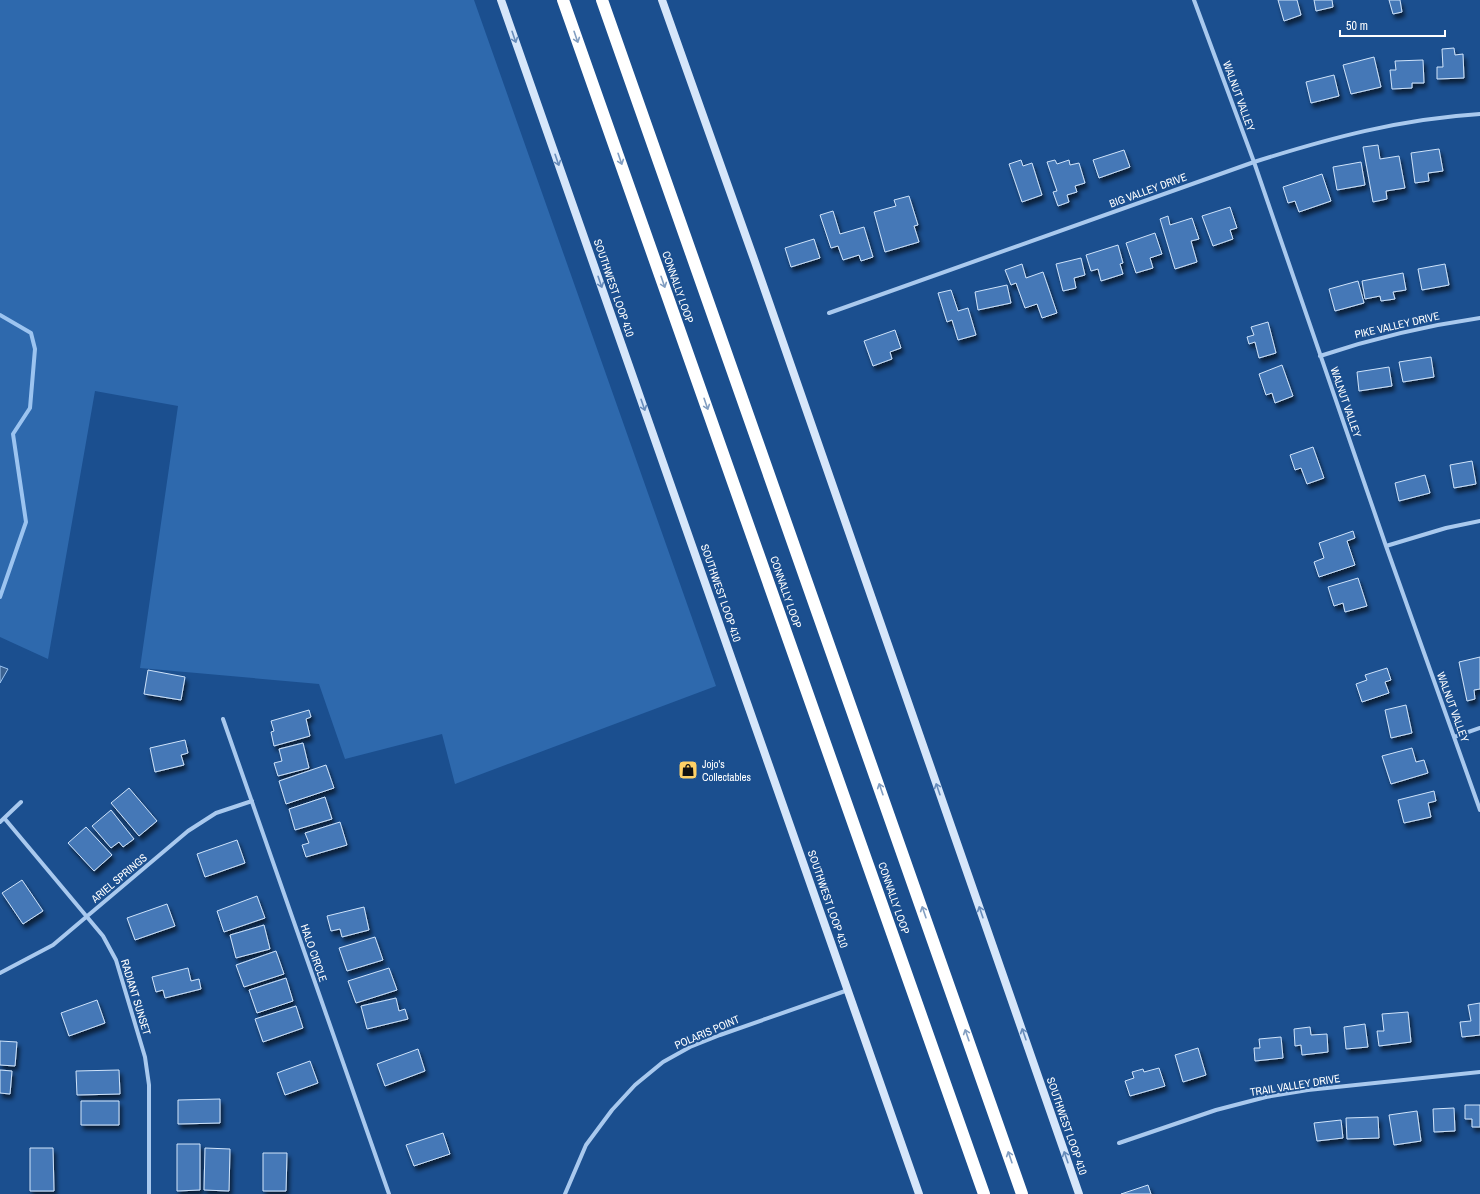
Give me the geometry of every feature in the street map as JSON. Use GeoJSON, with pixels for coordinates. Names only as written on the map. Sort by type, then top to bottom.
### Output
{"type":"FeatureCollection","features":[{"type":"Feature","properties":{"kind":"highway","name":"CONNALLY LOOP"},"geometry":{"type":"LineString","coordinates":[[563,0],[984,1194]]}},
{"type":"Feature","properties":{"kind":"highway","name":"CONNALLY LOOP"},"geometry":{"type":"LineString","coordinates":[[602,0],[1022,1194]]}},
{"type":"Feature","properties":{"kind":"main road","name":"SOUTHWEST LOOP 410"},"geometry":{"type":"LineString","coordinates":[[501,0],[919,1194]]}},
{"type":"Feature","properties":{"kind":"main road","name":"SOUTHWEST LOOP 410"},"geometry":{"type":"LineString","coordinates":[[662,0],[1079,1194]]}},
{"type":"Feature","properties":{"kind":"street","name":"WALNUT VALLEY"},"geometry":{"type":"LineString","coordinates":[[1194,0],[1254,162],[1386,546],[1480,810]]}},
{"type":"Feature","properties":{"kind":"street","name":"BIG VALLEY DRIVE"},"geometry":{"type":"LineString","coordinates":[[829,313],[1254,162],[1324,140],[1370,129],[1442,116],[1480,114]]}},
{"type":"Feature","properties":{"kind":"street","name":"PIKE VALLEY DRIVE"},"geometry":{"type":"LineString","coordinates":[[1320,356],[1370,339],[1419,328],[1480,318]]}},
{"type":"Feature","properties":{"kind":"street"},"geometry":{"type":"LineString","coordinates":[[1386,546],[1446,528],[1480,521]]}},
{"type":"Feature","properties":{"kind":"street","name":"HALO CIRCLE"},"geometry":{"type":"LineString","coordinates":[[223,719],[389,1194]]}},
{"type":"Feature","properties":{"kind":"street"},"geometry":{"type":"LineString","coordinates":[[1454,737],[1480,728]]}},
{"type":"Feature","properties":{"kind":"street","name":"ARIEL SPRINGS"},"geometry":{"type":"LineString","coordinates":[[0,973],[53,945],[188,831],[216,813],[252,801]]}},
{"type":"Feature","properties":{"kind":"street"},"geometry":{"type":"LineString","coordinates":[[0,822],[5,819],[21,802]]}},
{"type":"Feature","properties":{"kind":"street","name":"RADIANT SUNSET"},"geometry":{"type":"LineString","coordinates":[[5,819],[104,936],[116,960],[145,1057],[149,1085],[149,1194]]}},
{"type":"Feature","properties":{"kind":"street","name":"POLARIS POINT"},"geometry":{"type":"LineString","coordinates":[[565,1194],[586,1144],[612,1110],[635,1085],[663,1062],[690,1047],[720,1035],[848,989]]}},
{"type":"Feature","properties":{"kind":"street","name":"TRAIL VALLEY DRIVE"},"geometry":{"type":"LineString","coordinates":[[1119,1143],[1216,1110],[1266,1097],[1308,1090],[1480,1072]]}},
{"type":"Feature","properties":{"kind":"shaded area"},"geometry":{"type":"Polygon","coordinates":[[[0,0],[474,0],[716,686],[455,784],[442,734],[345,759],[319,684],[140,668],[178,406],[95,391],[48,659],[0,637],[0,0]]]}},
{"type":"Feature","properties":{"kind":"shaded area"},"geometry":{"type":"Polygon","coordinates":[[[0,666],[8,669],[0,683],[0,666]]]}},
{"type":"Feature","properties":{"kind":"building"},"geometry":{"type":"Polygon","coordinates":[[[1278,0],[1297,0],[1301,15],[1284,21],[1278,0]]]}},
{"type":"Feature","properties":{"kind":"building"},"geometry":{"type":"Polygon","coordinates":[[[1314,0],[1332,0],[1333,7],[1316,11],[1314,0]]]}},
{"type":"Feature","properties":{"kind":"building"},"geometry":{"type":"Polygon","coordinates":[[[1389,0],[1400,0],[1402,12],[1393,14],[1389,0]]]}},
{"type":"Feature","properties":{"kind":"building"},"geometry":{"type":"Polygon","coordinates":[[[1454,48],[1455,55],[1463,54],[1464,78],[1437,79],[1437,67],[1443,67],[1442,49],[1454,48]]]}},
{"type":"Feature","properties":{"kind":"building"},"geometry":{"type":"Polygon","coordinates":[[[1374,57],[1381,87],[1351,94],[1343,65],[1374,57]]]}},
{"type":"Feature","properties":{"kind":"building"},"geometry":{"type":"Polygon","coordinates":[[[1423,60],[1424,83],[1412,83],[1412,88],[1392,89],[1390,70],[1396,70],[1395,61],[1423,60]]]}},
{"type":"Feature","properties":{"kind":"building"},"geometry":{"type":"Polygon","coordinates":[[[1334,75],[1339,96],[1311,103],[1306,82],[1334,75]]]}},
{"type":"Feature","properties":{"kind":"building"},"geometry":{"type":"Polygon","coordinates":[[[1378,145],[1380,159],[1399,156],[1405,188],[1386,191],[1387,199],[1373,202],[1363,147],[1378,145]]]}},
{"type":"Feature","properties":{"kind":"building"},"geometry":{"type":"Polygon","coordinates":[[[1439,149],[1443,171],[1428,173],[1429,181],[1415,183],[1411,153],[1439,149]]]}},
{"type":"Feature","properties":{"kind":"building"},"geometry":{"type":"Polygon","coordinates":[[[1124,150],[1130,167],[1099,178],[1093,160],[1124,150]]]}},
{"type":"Feature","properties":{"kind":"building"},"geometry":{"type":"Polygon","coordinates":[[[1021,160],[1023,166],[1032,163],[1042,195],[1022,202],[1009,164],[1021,160]]]}},
{"type":"Feature","properties":{"kind":"building"},"geometry":{"type":"Polygon","coordinates":[[[1055,160],[1057,164],[1069,160],[1070,165],[1079,163],[1085,183],[1075,186],[1077,192],[1067,195],[1069,202],[1058,206],[1053,192],[1057,191],[1047,162],[1055,160]]]}},
{"type":"Feature","properties":{"kind":"building"},"geometry":{"type":"Polygon","coordinates":[[[1361,162],[1365,185],[1337,190],[1333,167],[1361,162]]]}},
{"type":"Feature","properties":{"kind":"building"},"geometry":{"type":"Polygon","coordinates":[[[1322,174],[1331,201],[1299,212],[1295,201],[1288,203],[1283,187],[1322,174]]]}},
{"type":"Feature","properties":{"kind":"building"},"geometry":{"type":"Polygon","coordinates":[[[909,196],[918,225],[914,226],[919,242],[885,252],[874,212],[896,206],[894,200],[909,196]]]}},
{"type":"Feature","properties":{"kind":"building"},"geometry":{"type":"Polygon","coordinates":[[[1230,207],[1237,228],[1230,230],[1233,239],[1213,246],[1202,216],[1230,207]]]}},
{"type":"Feature","properties":{"kind":"building"},"geometry":{"type":"Polygon","coordinates":[[[833,211],[840,234],[864,227],[873,257],[861,261],[859,255],[843,260],[838,246],[831,248],[820,215],[833,211]]]}},
{"type":"Feature","properties":{"kind":"building"},"geometry":{"type":"Polygon","coordinates":[[[1168,216],[1170,225],[1192,218],[1199,239],[1191,241],[1197,262],[1175,269],[1160,219],[1168,216]]]}},
{"type":"Feature","properties":{"kind":"building"},"geometry":{"type":"Polygon","coordinates":[[[1155,233],[1162,254],[1150,258],[1153,268],[1136,273],[1126,243],[1155,233]]]}},
{"type":"Feature","properties":{"kind":"building"},"geometry":{"type":"Polygon","coordinates":[[[814,239],[820,258],[791,267],[785,248],[814,239]]]}},
{"type":"Feature","properties":{"kind":"building"},"geometry":{"type":"Polygon","coordinates":[[[1118,245],[1123,263],[1120,264],[1123,274],[1101,281],[1098,269],[1091,271],[1086,255],[1118,245]]]}},
{"type":"Feature","properties":{"kind":"building"},"geometry":{"type":"Polygon","coordinates":[[[1081,258],[1085,275],[1074,278],[1076,288],[1063,291],[1056,264],[1081,258]]]}},
{"type":"Feature","properties":{"kind":"building"},"geometry":{"type":"Polygon","coordinates":[[[1022,264],[1026,278],[1043,272],[1057,313],[1042,318],[1037,304],[1025,308],[1016,283],[1011,285],[1005,270],[1022,264]]]}},
{"type":"Feature","properties":{"kind":"building"},"geometry":{"type":"Polygon","coordinates":[[[1445,264],[1449,285],[1422,290],[1418,269],[1445,264]]]}},
{"type":"Feature","properties":{"kind":"building"},"geometry":{"type":"Polygon","coordinates":[[[1403,273],[1406,290],[1393,292],[1395,299],[1381,301],[1380,296],[1365,299],[1362,281],[1403,273]]]}},
{"type":"Feature","properties":{"kind":"building"},"geometry":{"type":"Polygon","coordinates":[[[1358,281],[1364,303],[1335,311],[1329,289],[1358,281]]]}},
{"type":"Feature","properties":{"kind":"building"},"geometry":{"type":"Polygon","coordinates":[[[1007,285],[1011,303],[978,310],[975,292],[1007,285]]]}},
{"type":"Feature","properties":{"kind":"building"},"geometry":{"type":"Polygon","coordinates":[[[951,290],[958,311],[968,308],[976,335],[958,340],[952,320],[947,322],[938,293],[951,290]]]}},
{"type":"Feature","properties":{"kind":"building"},"geometry":{"type":"Polygon","coordinates":[[[1268,322],[1276,353],[1259,358],[1255,342],[1249,344],[1247,337],[1254,335],[1251,327],[1268,322]]]}},
{"type":"Feature","properties":{"kind":"building"},"geometry":{"type":"Polygon","coordinates":[[[895,330],[901,348],[890,352],[892,359],[873,366],[864,341],[895,330]]]}},
{"type":"Feature","properties":{"kind":"building"},"geometry":{"type":"Polygon","coordinates":[[[1431,357],[1434,377],[1403,382],[1399,362],[1431,357]]]}},
{"type":"Feature","properties":{"kind":"building"},"geometry":{"type":"Polygon","coordinates":[[[1282,365],[1293,396],[1275,403],[1272,393],[1266,395],[1259,374],[1282,365]]]}},
{"type":"Feature","properties":{"kind":"building"},"geometry":{"type":"Polygon","coordinates":[[[1389,367],[1392,386],[1359,391],[1357,372],[1389,367]]]}},
{"type":"Feature","properties":{"kind":"building"},"geometry":{"type":"Polygon","coordinates":[[[1313,447],[1324,478],[1307,484],[1301,468],[1295,470],[1290,455],[1313,447]]]}},
{"type":"Feature","properties":{"kind":"building"},"geometry":{"type":"Polygon","coordinates":[[[1472,461],[1476,484],[1454,488],[1450,465],[1472,461]]]}},
{"type":"Feature","properties":{"kind":"building"},"geometry":{"type":"Polygon","coordinates":[[[1425,475],[1430,493],[1399,501],[1395,483],[1425,475]]]}},
{"type":"Feature","properties":{"kind":"building"},"geometry":{"type":"Polygon","coordinates":[[[1353,531],[1355,538],[1347,541],[1355,565],[1319,577],[1314,562],[1324,558],[1319,543],[1353,531]]]}},
{"type":"Feature","properties":{"kind":"building"},"geometry":{"type":"Polygon","coordinates":[[[1358,578],[1367,606],[1345,612],[1343,603],[1334,606],[1328,587],[1358,578]]]}},
{"type":"Feature","properties":{"kind":"building"},"geometry":{"type":"Polygon","coordinates":[[[1480,657],[1480,689],[1474,690],[1475,699],[1467,701],[1459,662],[1480,657]]]}},
{"type":"Feature","properties":{"kind":"building"},"geometry":{"type":"Polygon","coordinates":[[[1387,668],[1391,680],[1385,682],[1389,693],[1362,702],[1356,684],[1367,680],[1365,675],[1387,668]]]}},
{"type":"Feature","properties":{"kind":"building"},"geometry":{"type":"Polygon","coordinates":[[[148,670],[185,677],[181,700],[144,694],[148,670]]]}},
{"type":"Feature","properties":{"kind":"building"},"geometry":{"type":"Polygon","coordinates":[[[1406,705],[1412,733],[1391,738],[1385,710],[1406,705]]]}},
{"type":"Feature","properties":{"kind":"building"},"geometry":{"type":"Polygon","coordinates":[[[309,710],[311,717],[306,719],[310,736],[274,746],[271,732],[274,731],[271,721],[309,710]]]}},
{"type":"Feature","properties":{"kind":"building"},"geometry":{"type":"Polygon","coordinates":[[[185,740],[188,753],[181,755],[184,765],[155,772],[150,748],[185,740]]]}},
{"type":"Feature","properties":{"kind":"building"},"geometry":{"type":"Polygon","coordinates":[[[303,743],[309,768],[278,776],[274,763],[282,761],[279,749],[303,743]]]}},
{"type":"Feature","properties":{"kind":"building"},"geometry":{"type":"Polygon","coordinates":[[[1412,748],[1416,762],[1424,760],[1428,773],[1391,784],[1382,756],[1412,748]]]}},
{"type":"Feature","properties":{"kind":"building"},"geometry":{"type":"Polygon","coordinates":[[[326,765],[334,788],[286,804],[279,781],[326,765]]]}},
{"type":"Feature","properties":{"kind":"building"},"geometry":{"type":"Polygon","coordinates":[[[129,788],[157,821],[139,836],[111,803],[129,788]]]}},
{"type":"Feature","properties":{"kind":"building"},"geometry":{"type":"Polygon","coordinates":[[[1434,791],[1436,801],[1428,803],[1431,817],[1404,823],[1398,800],[1434,791]]]}},
{"type":"Feature","properties":{"kind":"building"},"geometry":{"type":"Polygon","coordinates":[[[325,797],[332,819],[295,830],[289,809],[325,797]]]}},
{"type":"Feature","properties":{"kind":"building"},"geometry":{"type":"Polygon","coordinates":[[[111,810],[134,839],[123,847],[119,842],[111,848],[92,826],[111,810]]]}},
{"type":"Feature","properties":{"kind":"building"},"geometry":{"type":"Polygon","coordinates":[[[340,822],[347,845],[306,857],[302,845],[309,843],[305,833],[340,822]]]}},
{"type":"Feature","properties":{"kind":"building"},"geometry":{"type":"Polygon","coordinates":[[[86,827],[112,855],[94,871],[68,843],[86,827]]]}},
{"type":"Feature","properties":{"kind":"building"},"geometry":{"type":"Polygon","coordinates":[[[237,840],[245,863],[205,877],[197,854],[237,840]]]}},
{"type":"Feature","properties":{"kind":"building"},"geometry":{"type":"Polygon","coordinates":[[[22,880],[43,911],[23,924],[2,893],[22,880]]]}},
{"type":"Feature","properties":{"kind":"building"},"geometry":{"type":"Polygon","coordinates":[[[257,896],[265,918],[224,932],[217,911],[257,896]]]}},
{"type":"Feature","properties":{"kind":"building"},"geometry":{"type":"Polygon","coordinates":[[[167,904],[175,926],[135,940],[127,918],[167,904]]]}},
{"type":"Feature","properties":{"kind":"building"},"geometry":{"type":"Polygon","coordinates":[[[364,907],[369,930],[342,937],[340,929],[331,931],[327,916],[364,907]]]}},
{"type":"Feature","properties":{"kind":"building"},"geometry":{"type":"Polygon","coordinates":[[[264,925],[270,949],[236,958],[230,935],[264,925]]]}},
{"type":"Feature","properties":{"kind":"building"},"geometry":{"type":"Polygon","coordinates":[[[375,937],[383,960],[347,971],[339,948],[375,937]]]}},
{"type":"Feature","properties":{"kind":"building"},"geometry":{"type":"Polygon","coordinates":[[[276,951],[284,974],[244,987],[236,965],[276,951]]]}},
{"type":"Feature","properties":{"kind":"building"},"geometry":{"type":"Polygon","coordinates":[[[188,968],[191,981],[199,979],[201,989],[165,998],[163,990],[156,992],[152,977],[188,968]]]}},
{"type":"Feature","properties":{"kind":"building"},"geometry":{"type":"Polygon","coordinates":[[[389,968],[397,990],[356,1003],[348,981],[389,968]]]}},
{"type":"Feature","properties":{"kind":"building"},"geometry":{"type":"Polygon","coordinates":[[[286,978],[293,1001],[257,1013],[249,990],[286,978]]]}},
{"type":"Feature","properties":{"kind":"building"},"geometry":{"type":"Polygon","coordinates":[[[396,998],[399,1011],[405,1009],[408,1019],[367,1029],[361,1006],[396,998]]]}},
{"type":"Feature","properties":{"kind":"building"},"geometry":{"type":"Polygon","coordinates":[[[97,1000],[105,1023],[69,1036],[61,1013],[97,1000]]]}},
{"type":"Feature","properties":{"kind":"building"},"geometry":{"type":"Polygon","coordinates":[[[1480,1003],[1480,1035],[1462,1037],[1460,1022],[1471,1021],[1468,1005],[1480,1003]]]}},
{"type":"Feature","properties":{"kind":"building"},"geometry":{"type":"Polygon","coordinates":[[[296,1006],[303,1028],[263,1042],[255,1019],[296,1006]]]}},
{"type":"Feature","properties":{"kind":"building"},"geometry":{"type":"Polygon","coordinates":[[[1408,1012],[1411,1042],[1379,1046],[1377,1031],[1384,1031],[1382,1014],[1408,1012]]]}},
{"type":"Feature","properties":{"kind":"building"},"geometry":{"type":"Polygon","coordinates":[[[1365,1024],[1368,1047],[1346,1049],[1344,1027],[1365,1024]]]}},
{"type":"Feature","properties":{"kind":"building"},"geometry":{"type":"Polygon","coordinates":[[[1310,1027],[1311,1035],[1327,1034],[1328,1052],[1302,1055],[1301,1045],[1295,1046],[1294,1029],[1310,1027]]]}},
{"type":"Feature","properties":{"kind":"building"},"geometry":{"type":"Polygon","coordinates":[[[1281,1037],[1283,1058],[1255,1061],[1254,1048],[1260,1048],[1259,1039],[1281,1037]]]}},
{"type":"Feature","properties":{"kind":"building"},"geometry":{"type":"Polygon","coordinates":[[[0,1041],[17,1042],[15,1066],[0,1065],[0,1041]]]}},
{"type":"Feature","properties":{"kind":"building"},"geometry":{"type":"Polygon","coordinates":[[[1198,1048],[1206,1075],[1183,1082],[1175,1055],[1198,1048]]]}},
{"type":"Feature","properties":{"kind":"building"},"geometry":{"type":"Polygon","coordinates":[[[418,1049],[425,1071],[385,1086],[377,1064],[418,1049]]]}},
{"type":"Feature","properties":{"kind":"building"},"geometry":{"type":"Polygon","coordinates":[[[310,1061],[318,1083],[285,1095],[277,1073],[310,1061]]]}},
{"type":"Feature","properties":{"kind":"building"},"geometry":{"type":"Polygon","coordinates":[[[1159,1068],[1165,1086],[1130,1096],[1125,1081],[1134,1078],[1132,1072],[1143,1069],[1144,1072],[1159,1068]]]}},
{"type":"Feature","properties":{"kind":"building"},"geometry":{"type":"Polygon","coordinates":[[[0,1070],[12,1071],[10,1094],[0,1093],[0,1070]]]}},
{"type":"Feature","properties":{"kind":"building"},"geometry":{"type":"Polygon","coordinates":[[[119,1070],[120,1094],[77,1095],[76,1071],[119,1070]]]}},
{"type":"Feature","properties":{"kind":"building"},"geometry":{"type":"Polygon","coordinates":[[[220,1099],[220,1123],[178,1124],[178,1100],[220,1099]]]}},
{"type":"Feature","properties":{"kind":"building"},"geometry":{"type":"Polygon","coordinates":[[[81,1101],[119,1101],[119,1125],[81,1125],[81,1101]]]}},
{"type":"Feature","properties":{"kind":"building"},"geometry":{"type":"Polygon","coordinates":[[[1465,1105],[1480,1105],[1480,1127],[1472,1127],[1472,1119],[1465,1119],[1465,1105]]]}},
{"type":"Feature","properties":{"kind":"building"},"geometry":{"type":"Polygon","coordinates":[[[1454,1108],[1455,1131],[1434,1132],[1433,1109],[1454,1108]]]}},
{"type":"Feature","properties":{"kind":"building"},"geometry":{"type":"Polygon","coordinates":[[[1417,1111],[1421,1141],[1394,1145],[1389,1115],[1417,1111]]]}},
{"type":"Feature","properties":{"kind":"building"},"geometry":{"type":"Polygon","coordinates":[[[1378,1117],[1379,1138],[1347,1139],[1346,1118],[1378,1117]]]}},
{"type":"Feature","properties":{"kind":"building"},"geometry":{"type":"Polygon","coordinates":[[[1341,1120],[1343,1138],[1317,1141],[1314,1123],[1341,1120]]]}},
{"type":"Feature","properties":{"kind":"building"},"geometry":{"type":"Polygon","coordinates":[[[443,1133],[450,1154],[414,1166],[406,1145],[443,1133]]]}},
{"type":"Feature","properties":{"kind":"building"},"geometry":{"type":"Polygon","coordinates":[[[177,1144],[200,1144],[200,1190],[177,1191],[177,1144]]]}},
{"type":"Feature","properties":{"kind":"building"},"geometry":{"type":"Polygon","coordinates":[[[30,1148],[53,1148],[54,1191],[30,1191],[30,1148]]]}},
{"type":"Feature","properties":{"kind":"building"},"geometry":{"type":"Polygon","coordinates":[[[205,1148],[230,1149],[229,1191],[204,1190],[205,1148]]]}},
{"type":"Feature","properties":{"kind":"building"},"geometry":{"type":"Polygon","coordinates":[[[263,1153],[287,1153],[286,1191],[263,1191],[263,1153]]]}},
{"type":"Feature","properties":{"kind":"building"},"geometry":{"type":"Polygon","coordinates":[[[1148,1185],[1151,1194],[1121,1194],[1148,1185]]]}},
{"type":"Feature","properties":{"kind":"waterway"},"geometry":{"type":"LineString","coordinates":[[0,315],[31,333],[35,349],[30,408],[13,434],[26,522],[0,597]]}},
{"type":"Feature","properties":{"kind":"place","name":"Jojo's Collectables"},"geometry":{"type":"Point","coordinates":[688,770]}}]}
